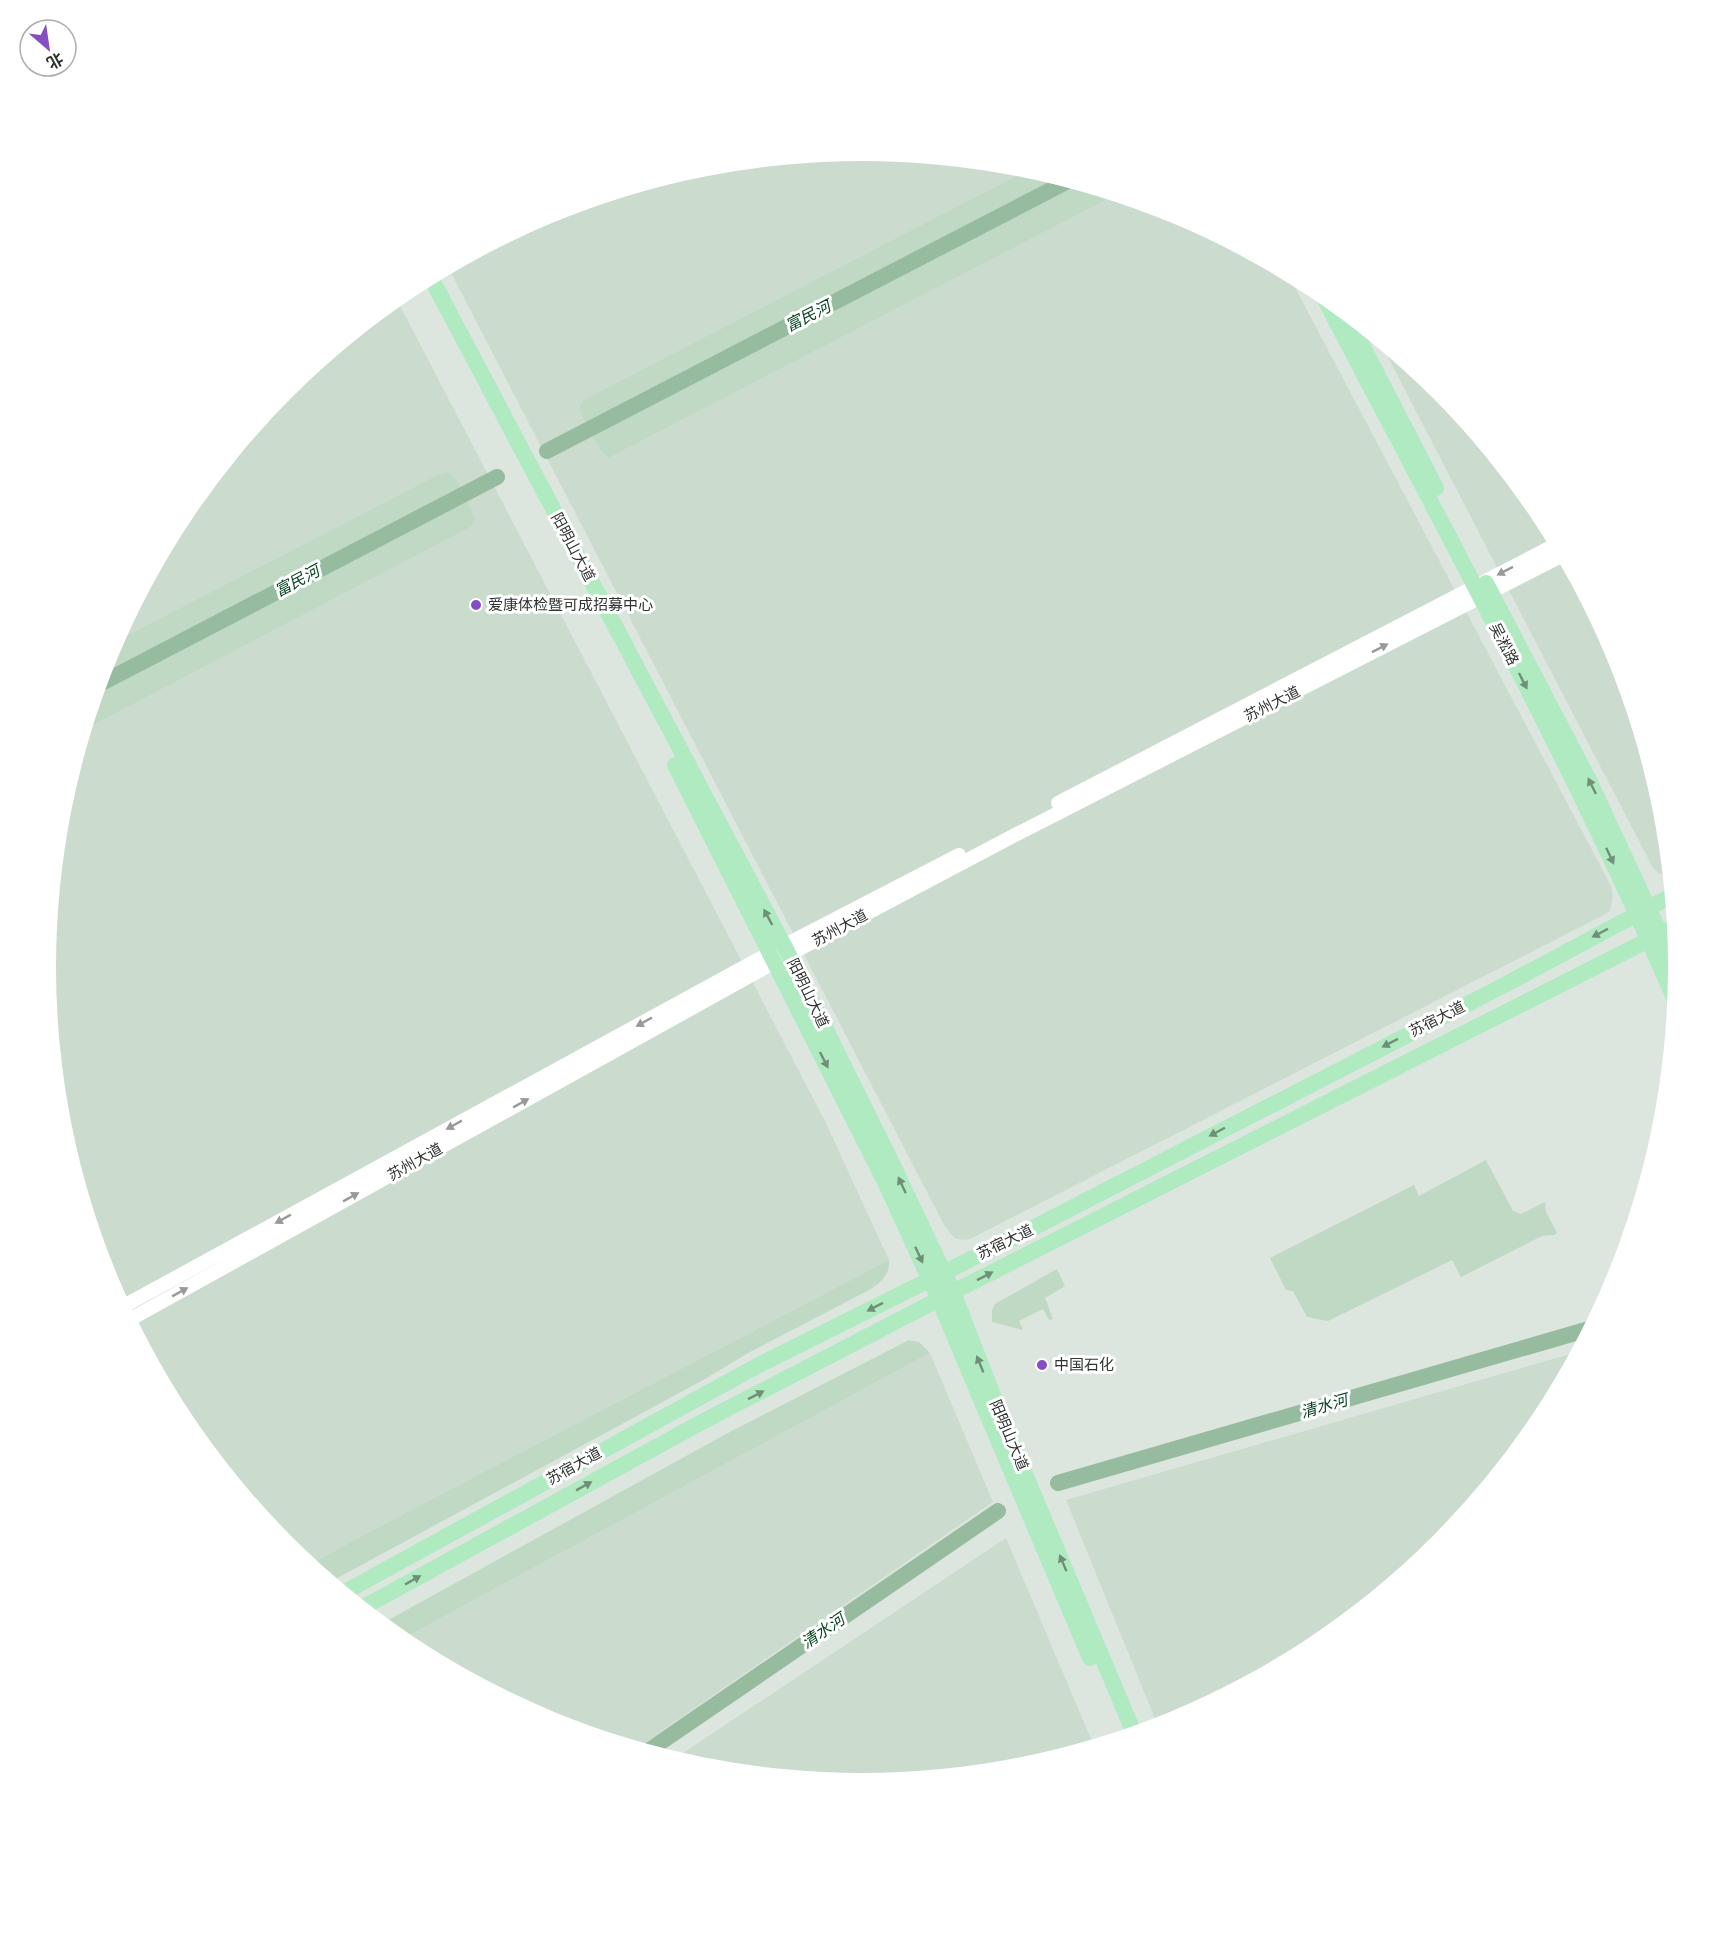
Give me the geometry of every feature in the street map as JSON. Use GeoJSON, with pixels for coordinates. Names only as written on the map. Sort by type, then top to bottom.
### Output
{"type":"FeatureCollection","features":[{"type":"Feature","properties":{"kind":"main road","name":"阳明山大道"},"geometry":{"type":"LineString","coordinates":[[434,284],[780,954],[876,1164],[937,1276],[1004,1424],[1131,1726]]}},
{"type":"Feature","properties":{"kind":"main road","name":"阳明山大道"},"geometry":{"type":"LineString","coordinates":[[425,290],[780,954]]}},
{"type":"Feature","properties":{"kind":"main road","name":"吴淞路"},"geometry":{"type":"LineString","coordinates":[[1333,314],[1482,589]]}},
{"type":"Feature","properties":{"kind":"main road","name":"吴淞路"},"geometry":{"type":"LineString","coordinates":[[1352,328],[1591,815],[1643,910],[1661,934],[1667,949]]}},
{"type":"Feature","properties":{"kind":"main road","name":"苏宿大道"},"geometry":{"type":"LineString","coordinates":[[350,1589],[757,1366],[1031,1229],[1493,991],[1665,899]]}},
{"type":"Feature","properties":{"kind":"main road","name":"吴淞路"},"geometry":{"type":"LineString","coordinates":[[1661,934],[1668,967]]}},
{"type":"Feature","properties":{"kind":"main road","name":"苏宿大道"},"geometry":{"type":"LineString","coordinates":[[369,1604],[700,1423],[1661,934]]}},
{"type":"Feature","properties":{"kind":"main road","name":"阳明山大道"},"geometry":{"type":"LineString","coordinates":[[946,1296],[988,1421],[1121,1730]]}},
{"type":"Feature","properties":{"kind":"street","name":"苏州大道"},"geometry":{"type":"LineString","coordinates":[[130,1303],[780,954],[1482,589],[1550,548]]}},
{"type":"Feature","properties":{"kind":"street","name":"苏州大道"},"geometry":{"type":"LineString","coordinates":[[1482,589],[1556,558]]}},
{"type":"Feature","properties":{"kind":"street","name":"苏州大道"},"geometry":{"type":"LineString","coordinates":[[136,1316],[780,954]]}},
{"type":"Feature","properties":{"kind":"shaded area"},"geometry":{"type":"Polygon","coordinates":[[[862,161],[967,168],[1019,176],[1070,188],[1170,222],[1218,244],[1296,289],[1611,886],[1613,896],[1610,911],[1600,917],[970,1239],[954,1238],[944,1225],[451,274],[505,244],[553,222],[653,188],[704,176],[756,168],[862,161]]]}},
{"type":"Feature","properties":{"kind":"shaded area"},"geometry":{"type":"Polygon","coordinates":[[[1017,176],[1106,199],[608,458],[599,448],[580,411],[580,405],[584,400],[1017,176]]]}},
{"type":"Feature","properties":{"kind":"shaded area"},"geometry":{"type":"Polygon","coordinates":[[[401,307],[826,1123],[889,1260],[317,1561],[292,1537],[222,1458],[191,1415],[163,1370],[139,1323],[98,1226],[71,1124],[62,1072],[57,1020],[57,914],[62,862],[71,810],[98,708],[117,659],[163,564],[191,519],[222,476],[292,397],[330,361],[401,307]]]}},
{"type":"Feature","properties":{"kind":"shaded area"},"geometry":{"type":"Polygon","coordinates":[[[1388,357],[1431,397],[1501,476],[1532,519],[1560,564],[1606,659],[1625,708],[1652,810],[1662,874],[1653,868],[1388,357]]]}},
{"type":"Feature","properties":{"kind":"shaded area"},"geometry":{"type":"Polygon","coordinates":[[[448,472],[461,487],[475,519],[472,526],[93,725],[128,635],[442,473],[448,472]]]}},
{"type":"Feature","properties":{"kind":"shaded area"},"geometry":{"type":"Polygon","coordinates":[[[1486,1160],[1513,1211],[1521,1214],[1545,1202],[1546,1212],[1557,1233],[1542,1236],[1461,1277],[1452,1260],[1328,1321],[1307,1317],[1293,1291],[1286,1290],[1270,1258],[1414,1185],[1419,1196],[1486,1160]]]}},
{"type":"Feature","properties":{"kind":"shaded area"},"geometry":{"type":"Polygon","coordinates":[[[889,1260],[886,1274],[869,1290],[748,1353],[705,1379],[337,1578],[317,1561],[889,1260]]]}},
{"type":"Feature","properties":{"kind":"shaded area"},"geometry":{"type":"Polygon","coordinates":[[[1057,1269],[1065,1286],[1045,1298],[1053,1319],[1049,1320],[1043,1309],[1019,1321],[1023,1330],[992,1322],[992,1310],[995,1304],[1057,1269]]]}},
{"type":"Feature","properties":{"kind":"shaded area"},"geometry":{"type":"Polygon","coordinates":[[[909,1340],[919,1342],[930,1353],[410,1634],[389,1619],[726,1434],[909,1340]]]}},
{"type":"Feature","properties":{"kind":"shaded area"},"geometry":{"type":"Polygon","coordinates":[[[930,1353],[993,1502],[644,1743],[553,1712],[505,1690],[458,1665],[410,1634],[930,1353]]]}},
{"type":"Feature","properties":{"kind":"shaded area"},"geometry":{"type":"Polygon","coordinates":[[[1568,1355],[1532,1415],[1501,1458],[1431,1537],[1393,1573],[1309,1637],[1264,1665],[1218,1690],[1155,1718],[1066,1500],[1568,1355]]]}},
{"type":"Feature","properties":{"kind":"shaded area"},"geometry":{"type":"Polygon","coordinates":[[[1006,1538],[1091,1739],[1019,1758],[967,1766],[862,1773],[756,1766],[683,1753],[1006,1538]]]}},
{"type":"Feature","properties":{"kind":"waterway","name":"富民河"},"geometry":{"type":"LineString","coordinates":[[547,451],[1059,185]]}},
{"type":"Feature","properties":{"kind":"waterway","name":"富民河"},"geometry":{"type":"LineString","coordinates":[[109,679],[497,477]]}},
{"type":"Feature","properties":{"kind":"waterway","name":"清水河"},"geometry":{"type":"LineString","coordinates":[[1058,1483],[1580,1332]]}},
{"type":"Feature","properties":{"kind":"waterway","name":"清水河"},"geometry":{"type":"LineString","coordinates":[[655,1746],[998,1511]]}},
{"type":"Feature","properties":{"kind":"place","name":"爱康体检暨可成招募中心"},"geometry":{"type":"Point","coordinates":[476,605]}},
{"type":"Feature","properties":{"kind":"place","name":"中国石化"},"geometry":{"type":"Point","coordinates":[1042,1365]}}]}
